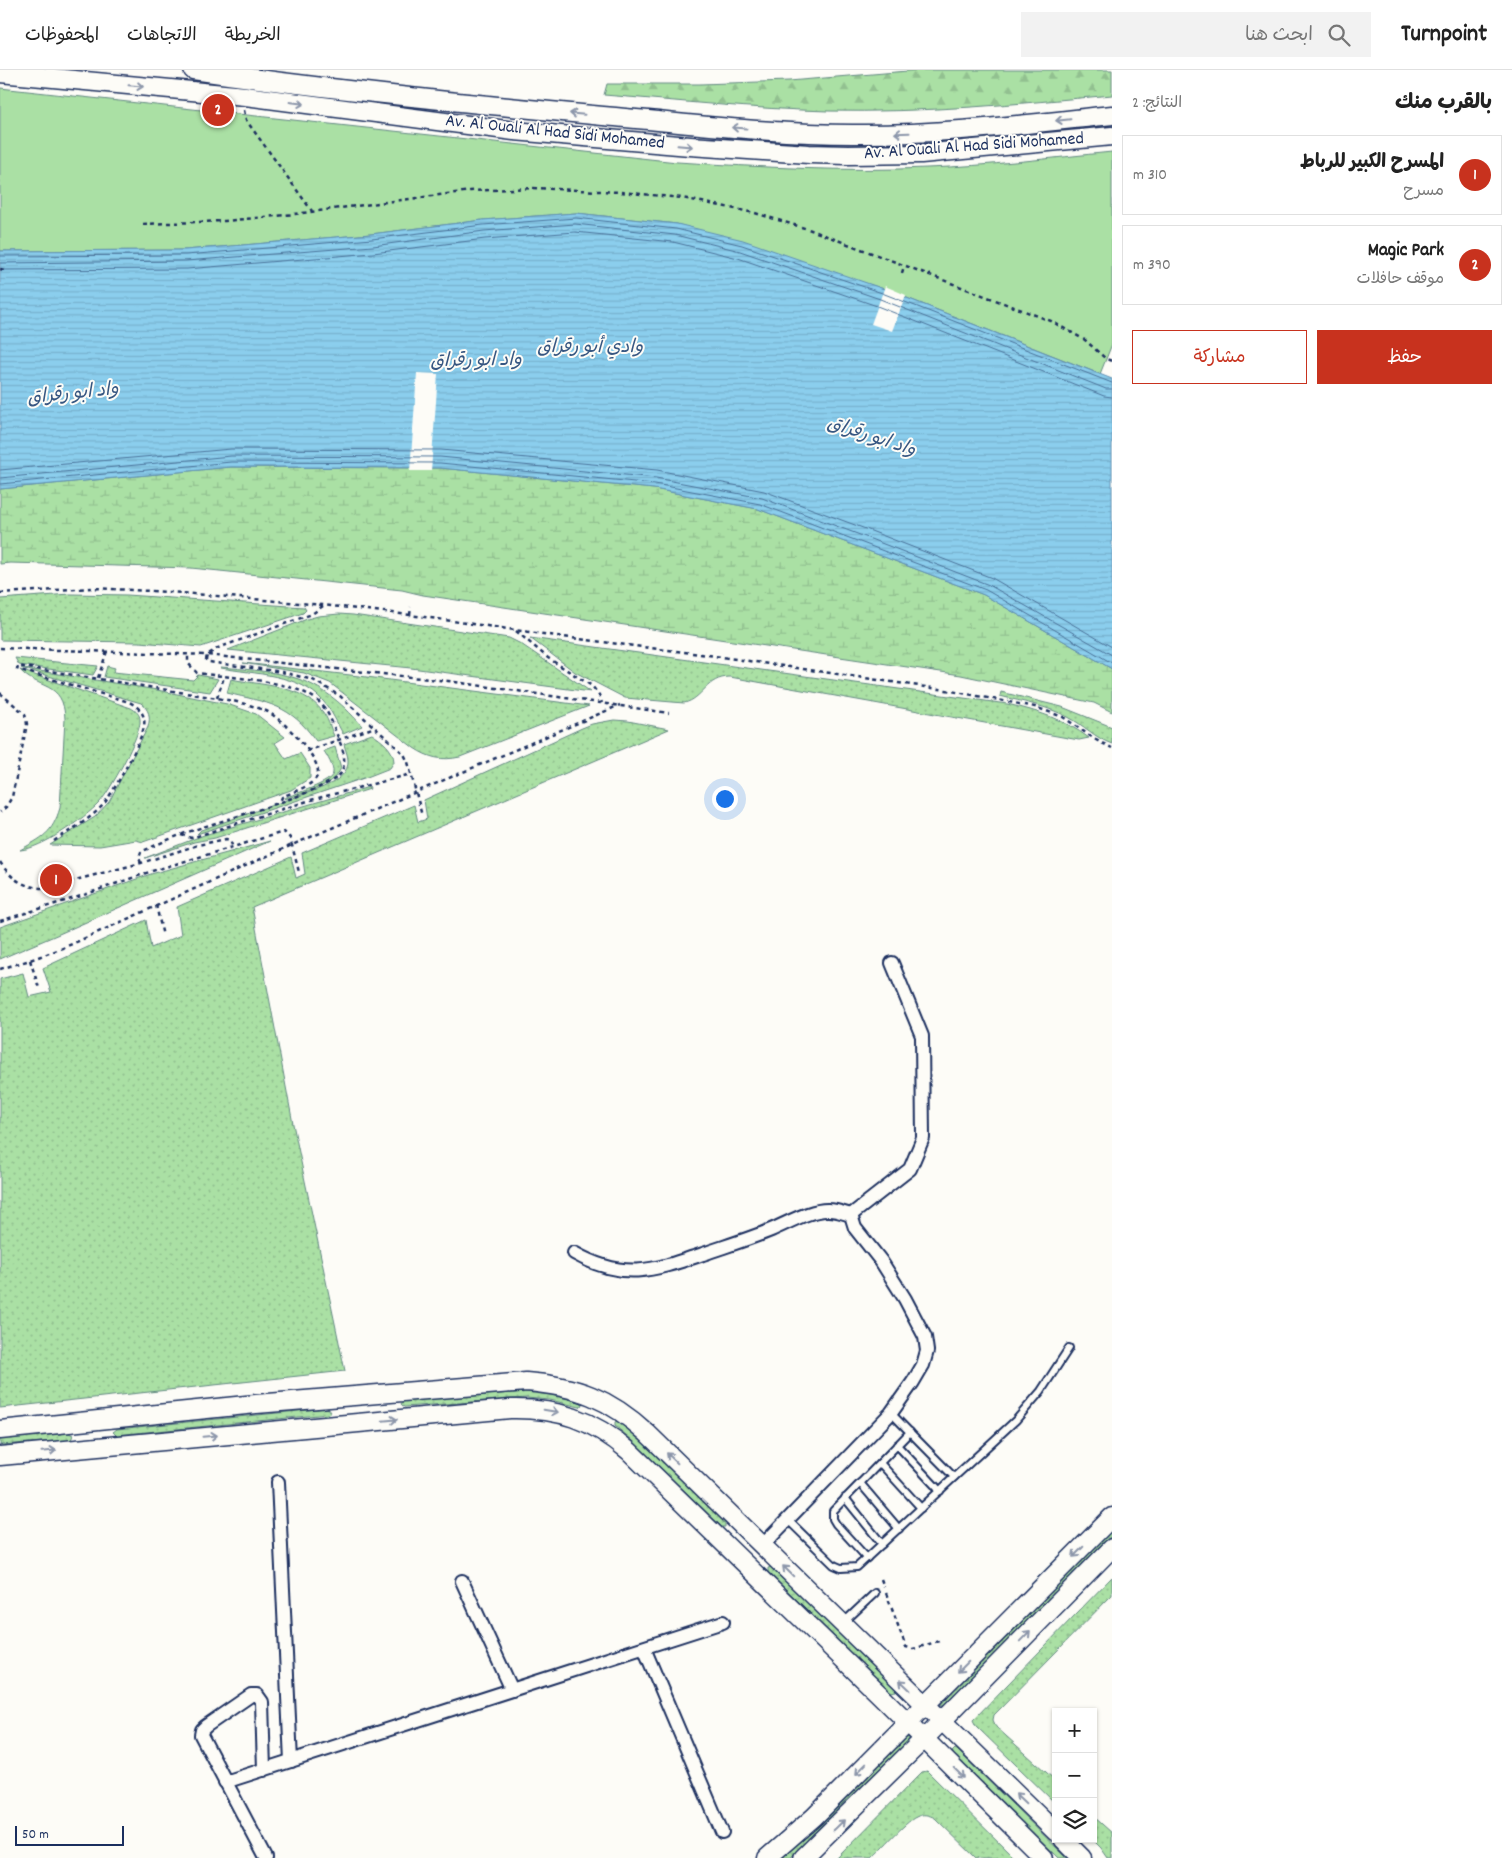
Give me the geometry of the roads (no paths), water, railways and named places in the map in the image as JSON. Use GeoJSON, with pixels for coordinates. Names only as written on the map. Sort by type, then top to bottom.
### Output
{"type":"FeatureCollection","features":[{"type":"Feature","properties":{"kind":"street","name":"Av. Al Ouali Al Had Sidi Mohamed"},"geometry":{"type":"LineString","coordinates":[[193,70],[420,99],[816,133],[892,134],[962,130],[1112,115]]}},
{"type":"Feature","properties":{"kind":"street","name":"Av. Al Ouali Al Had Sidi Mohamed"},"geometry":{"type":"LineString","coordinates":[[0,72],[246,96],[514,131],[680,146],[809,154],[921,154],[1112,136]]}},
{"type":"Feature","properties":{"kind":"street"},"geometry":{"type":"LineString","coordinates":[[851,1215],[910,1169],[923,1138],[922,1036],[892,963]]}},
{"type":"Feature","properties":{"kind":"street"},"geometry":{"type":"LineString","coordinates":[[574,1253],[588,1261],[610,1268],[633,1271],[649,1270],[664,1267],[746,1239],[800,1216],[828,1209],[851,1215]]}},
{"type":"Feature","properties":{"kind":"street"},"geometry":{"type":"LineString","coordinates":[[762,1546],[891,1413],[923,1365],[927,1351],[925,1337],[881,1261],[855,1228],[851,1215]]}},
{"type":"Feature","properties":{"kind":"street"},"geometry":{"type":"LineString","coordinates":[[0,1430],[366,1395],[526,1382],[572,1388],[608,1403],[632,1419],[1052,1828]]}},
{"type":"Feature","properties":{"kind":"street"},"geometry":{"type":"LineString","coordinates":[[366,1395],[368,1422]]}},
{"type":"Feature","properties":{"kind":"street"},"geometry":{"type":"LineString","coordinates":[[597,1427],[608,1403]]}},
{"type":"Feature","properties":{"kind":"street"},"geometry":{"type":"LineString","coordinates":[[0,1456],[500,1410],[532,1408],[554,1411],[576,1418],[597,1427],[629,1451],[1044,1858]]}},
{"type":"Feature","properties":{"kind":"street"},"geometry":{"type":"LineString","coordinates":[[94,1421],[96,1447]]}},
{"type":"Feature","properties":{"kind":"street"},"geometry":{"type":"LineString","coordinates":[[278,1482],[291,1761]]}},
{"type":"Feature","properties":{"kind":"street"},"geometry":{"type":"LineString","coordinates":[[767,1858],[814,1817],[924,1704],[1112,1517]]}},
{"type":"Feature","properties":{"kind":"street"},"geometry":{"type":"LineString","coordinates":[[803,1858],[942,1721],[1112,1548]]}},
{"type":"Feature","properties":{"kind":"street"},"geometry":{"type":"LineString","coordinates":[[462,1581],[512,1690]]}},
{"type":"Feature","properties":{"kind":"street"},"geometry":{"type":"LineString","coordinates":[[225,1782],[723,1622]]}},
{"type":"Feature","properties":{"kind":"street"},"geometry":{"type":"LineString","coordinates":[[644,1648],[722,1832]]}},
{"type":"Feature","properties":{"kind":"street"},"geometry":{"type":"LineString","coordinates":[[264,1770],[262,1702],[257,1695],[251,1695],[202,1730],[201,1735],[202,1741],[266,1858]]}},
{"type":"Feature","properties":{"kind":"street"},"geometry":{"type":"LineString","coordinates":[[1067,1843],[1082,1858]]}},
{"type":"Feature","properties":{"kind":"lane"},"geometry":{"type":"LineString","coordinates":[[788,1520],[834,1565],[849,1569],[857,1567],[1029,1406],[1056,1370],[1069,1348]]}},
{"type":"Feature","properties":{"kind":"lane"},"geometry":{"type":"LineString","coordinates":[[891,1413],[954,1477]]}},
{"type":"Feature","properties":{"kind":"lane"},"geometry":{"type":"LineString","coordinates":[[868,1558],[833,1519],[835,1508],[910,1432]]}},
{"type":"Feature","properties":{"kind":"lane"},"geometry":{"type":"LineString","coordinates":[[897,1445],[940,1490]]}},
{"type":"Feature","properties":{"kind":"lane"},"geometry":{"type":"LineString","coordinates":[[880,1463],[921,1508]]}},
{"type":"Feature","properties":{"kind":"lane"},"geometry":{"type":"LineString","coordinates":[[860,1484],[899,1529]]}},
{"type":"Feature","properties":{"kind":"lane"},"geometry":{"type":"LineString","coordinates":[[846,1498],[882,1544]]}},
{"type":"Feature","properties":{"kind":"lane"},"geometry":{"type":"LineString","coordinates":[[842,1625],[875,1593]]}},
{"type":"Feature","properties":{"kind":"water","name":"وادي أبو رقراق"},"geometry":{"type":"Polygon","coordinates":[[[576,213],[677,224],[743,240],[884,289],[1112,379],[1112,669],[984,595],[758,509],[654,489],[440,468],[231,467],[0,489],[0,251],[185,250],[371,234],[483,220],[576,213]]]}},
{"type":"Feature","properties":{"kind":"place","name":"Magic Park"},"geometry":{"type":"Point","coordinates":[218,110]}},
{"type":"Feature","properties":{"kind":"place","name":"المسرح الكبير للرباط"},"geometry":{"type":"Point","coordinates":[56,880]}},
{"type":"Feature","properties":{"kind":"water label","name":"واد ابو رقراق"},"geometry":{"type":"Point","coordinates":[476,362]}},
{"type":"Feature","properties":{"kind":"water label","name":"واد ابو رقراق"},"geometry":{"type":"Point","coordinates":[73,395]}},
{"type":"Feature","properties":{"kind":"water label","name":"واد ابو رقراق"},"geometry":{"type":"Point","coordinates":[871,438]}}]}
